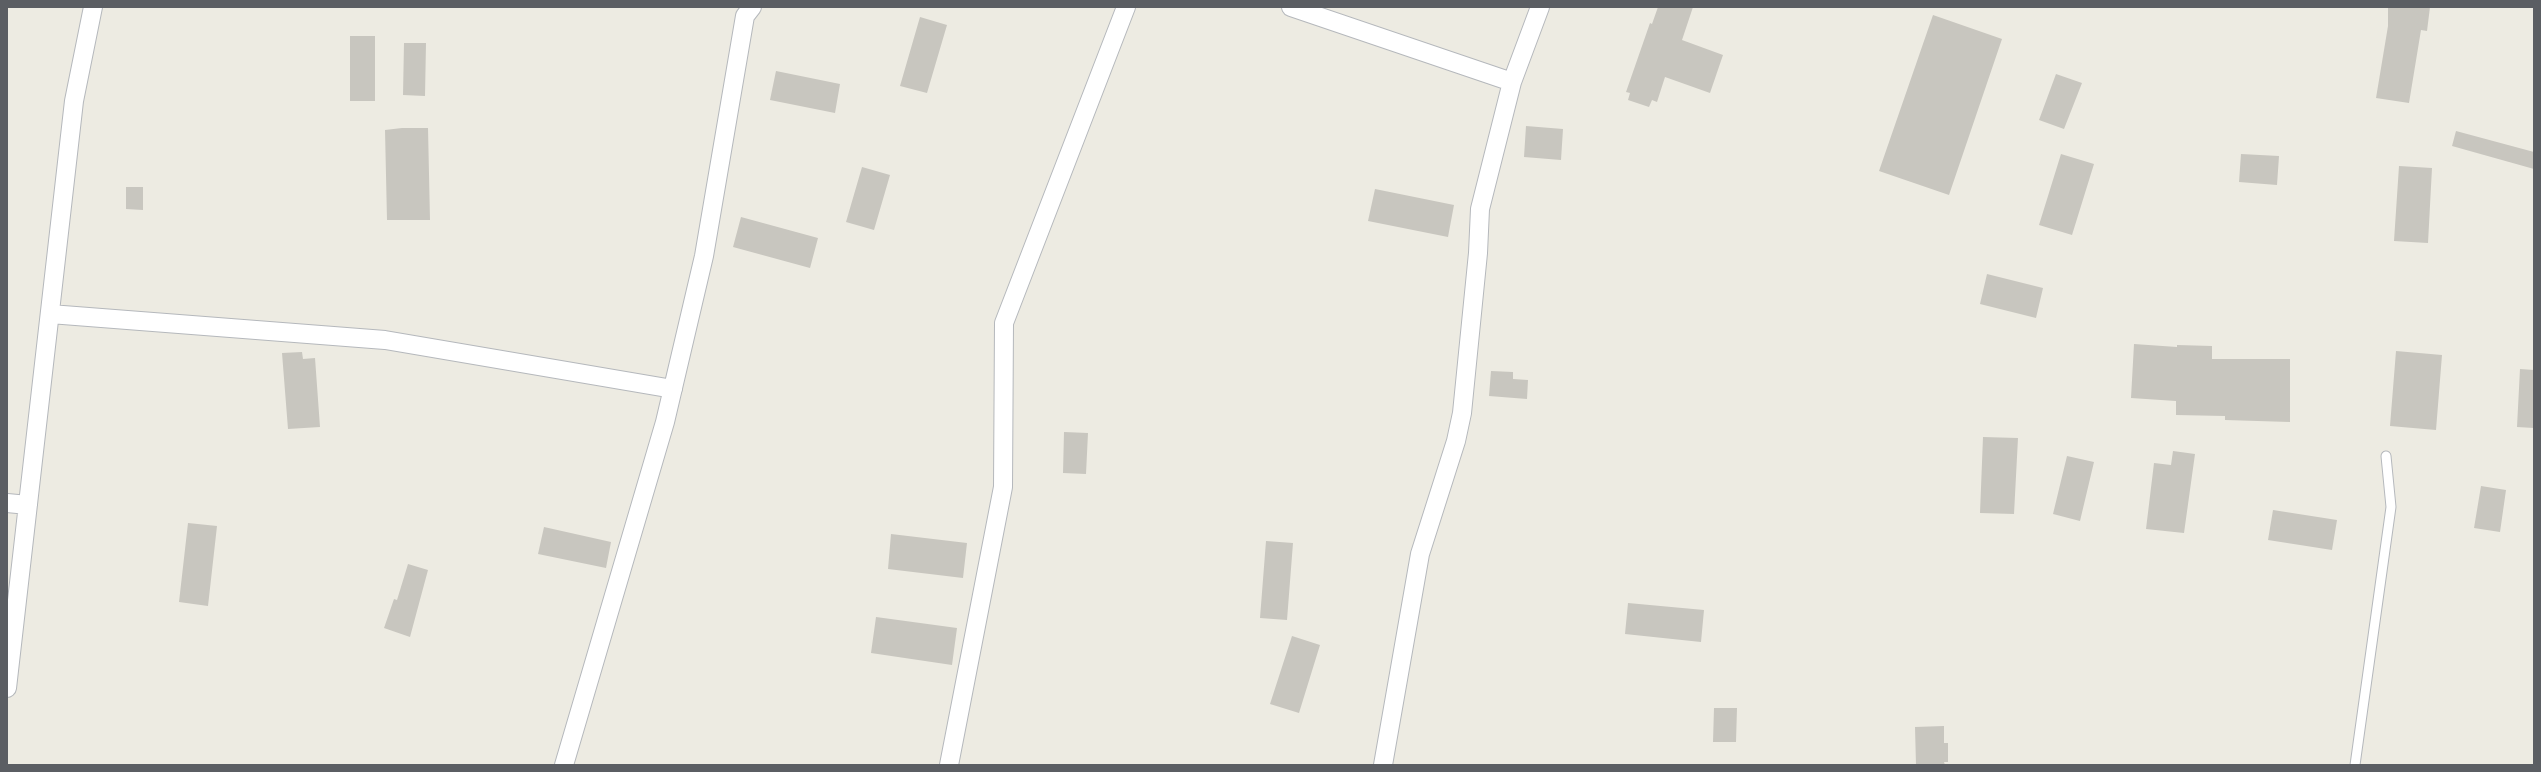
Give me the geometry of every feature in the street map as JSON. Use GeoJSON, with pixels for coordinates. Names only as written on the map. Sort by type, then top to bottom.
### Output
{"type":"FeatureCollection","features":[{"type":"Feature","properties":{"kind":"street"},"geometry":{"type":"LineString","coordinates":[[7,688],[74,102],[93,7]]}},
{"type":"Feature","properties":{"kind":"street"},"geometry":{"type":"LineString","coordinates":[[564,765],[665,422],[704,256],[745,16],[752,7]]}},
{"type":"Feature","properties":{"kind":"street"},"geometry":{"type":"LineString","coordinates":[[948,765],[1003,487],[1004,323],[1126,7]]}},
{"type":"Feature","properties":{"kind":"street"},"geometry":{"type":"LineString","coordinates":[[1291,7],[1512,82]]}},
{"type":"Feature","properties":{"kind":"street"},"geometry":{"type":"LineString","coordinates":[[1383,765],[1420,554],[1456,441],[1462,413],[1478,254],[1480,209],[1512,82],[1540,7]]}},
{"type":"Feature","properties":{"kind":"street"},"geometry":{"type":"LineString","coordinates":[[50,314],[384,340],[673,389]]}},
{"type":"Feature","properties":{"kind":"street"},"geometry":{"type":"LineString","coordinates":[[7,503],[28,504]]}},
{"type":"Feature","properties":{"kind":"lane"},"geometry":{"type":"LineString","coordinates":[[2355,765],[2391,507],[2386,456]]}},
{"type":"Feature","properties":{"kind":"building"},"geometry":{"type":"Polygon","coordinates":[[[1658,7],[1693,7],[1682,40],[1723,55],[1710,93],[1665,77],[1657,102],[1652,100],[1649,107],[1628,100],[1630,93],[1626,92],[1650,23],[1652,24],[1658,7]]]}},
{"type":"Feature","properties":{"kind":"building"},"geometry":{"type":"Polygon","coordinates":[[[2388,7],[2430,7],[2427,31],[2421,30],[2409,103],[2376,98],[2388,26],[2388,7]]]}},
{"type":"Feature","properties":{"kind":"building"},"geometry":{"type":"Polygon","coordinates":[[[1933,15],[2002,39],[1949,195],[1879,171],[1933,15]]]}},
{"type":"Feature","properties":{"kind":"building"},"geometry":{"type":"Polygon","coordinates":[[[920,17],[947,25],[927,93],[900,86],[920,17]]]}},
{"type":"Feature","properties":{"kind":"building"},"geometry":{"type":"Polygon","coordinates":[[[350,36],[375,36],[375,101],[350,101],[350,36]]]}},
{"type":"Feature","properties":{"kind":"building"},"geometry":{"type":"Polygon","coordinates":[[[404,43],[426,43],[425,96],[403,95],[404,43]]]}},
{"type":"Feature","properties":{"kind":"building"},"geometry":{"type":"Polygon","coordinates":[[[776,71],[840,84],[835,113],[770,100],[776,71]]]}},
{"type":"Feature","properties":{"kind":"building"},"geometry":{"type":"Polygon","coordinates":[[[2056,74],[2082,83],[2064,129],[2039,120],[2056,74]]]}},
{"type":"Feature","properties":{"kind":"building"},"geometry":{"type":"Polygon","coordinates":[[[1526,126],[1563,129],[1561,160],[1524,157],[1526,126]]]}},
{"type":"Feature","properties":{"kind":"building"},"geometry":{"type":"Polygon","coordinates":[[[402,128],[428,128],[430,220],[387,220],[385,130],[402,128]]]}},
{"type":"Feature","properties":{"kind":"building"},"geometry":{"type":"Polygon","coordinates":[[[2456,131],[2534,152],[2534,169],[2452,146],[2456,131]]]}},
{"type":"Feature","properties":{"kind":"building"},"geometry":{"type":"Polygon","coordinates":[[[2061,154],[2094,164],[2072,235],[2039,225],[2061,154]]]}},
{"type":"Feature","properties":{"kind":"building"},"geometry":{"type":"Polygon","coordinates":[[[2241,154],[2279,156],[2277,185],[2239,182],[2241,154]]]}},
{"type":"Feature","properties":{"kind":"building"},"geometry":{"type":"Polygon","coordinates":[[[2399,166],[2432,168],[2428,243],[2394,241],[2399,166]]]}},
{"type":"Feature","properties":{"kind":"building"},"geometry":{"type":"Polygon","coordinates":[[[862,167],[890,175],[874,230],[846,222],[862,167]]]}},
{"type":"Feature","properties":{"kind":"building"},"geometry":{"type":"Polygon","coordinates":[[[126,187],[143,187],[143,210],[126,209],[126,187]]]}},
{"type":"Feature","properties":{"kind":"building"},"geometry":{"type":"Polygon","coordinates":[[[1375,189],[1454,205],[1448,237],[1368,221],[1375,189]]]}},
{"type":"Feature","properties":{"kind":"building"},"geometry":{"type":"Polygon","coordinates":[[[741,217],[818,238],[810,268],[733,247],[741,217]]]}},
{"type":"Feature","properties":{"kind":"building"},"geometry":{"type":"Polygon","coordinates":[[[1987,274],[2043,288],[2036,318],[1980,304],[1987,274]]]}},
{"type":"Feature","properties":{"kind":"building"},"geometry":{"type":"Polygon","coordinates":[[[2134,344],[2177,347],[2177,345],[2212,346],[2212,359],[2290,359],[2290,422],[2225,420],[2225,416],[2176,415],[2176,401],[2131,398],[2134,344]]]}},
{"type":"Feature","properties":{"kind":"building"},"geometry":{"type":"Polygon","coordinates":[[[2396,351],[2442,355],[2436,430],[2390,426],[2396,351]]]}},
{"type":"Feature","properties":{"kind":"building"},"geometry":{"type":"Polygon","coordinates":[[[302,352],[303,359],[315,358],[320,427],[288,429],[282,353],[302,352]]]}},
{"type":"Feature","properties":{"kind":"building"},"geometry":{"type":"Polygon","coordinates":[[[2520,369],[2534,370],[2534,428],[2517,427],[2520,369]]]}},
{"type":"Feature","properties":{"kind":"building"},"geometry":{"type":"Polygon","coordinates":[[[1491,371],[1513,372],[1513,379],[1528,380],[1527,399],[1489,396],[1491,371]]]}},
{"type":"Feature","properties":{"kind":"building"},"geometry":{"type":"Polygon","coordinates":[[[1064,432],[1088,433],[1086,474],[1063,473],[1064,432]]]}},
{"type":"Feature","properties":{"kind":"building"},"geometry":{"type":"Polygon","coordinates":[[[1983,437],[2018,438],[2014,514],[1980,513],[1983,437]]]}},
{"type":"Feature","properties":{"kind":"building"},"geometry":{"type":"Polygon","coordinates":[[[2173,451],[2195,454],[2184,533],[2146,529],[2154,463],[2171,465],[2173,451]]]}},
{"type":"Feature","properties":{"kind":"building"},"geometry":{"type":"Polygon","coordinates":[[[2067,456],[2094,462],[2080,521],[2053,514],[2067,456]]]}},
{"type":"Feature","properties":{"kind":"building"},"geometry":{"type":"Polygon","coordinates":[[[2481,486],[2506,490],[2500,532],[2474,528],[2481,486]]]}},
{"type":"Feature","properties":{"kind":"building"},"geometry":{"type":"Polygon","coordinates":[[[2273,510],[2337,520],[2332,550],[2268,540],[2273,510]]]}},
{"type":"Feature","properties":{"kind":"building"},"geometry":{"type":"Polygon","coordinates":[[[188,523],[217,526],[208,606],[179,602],[188,523]]]}},
{"type":"Feature","properties":{"kind":"building"},"geometry":{"type":"Polygon","coordinates":[[[544,527],[611,542],[606,568],[538,554],[544,527]]]}},
{"type":"Feature","properties":{"kind":"building"},"geometry":{"type":"Polygon","coordinates":[[[891,534],[967,543],[963,578],[888,569],[891,534]]]}},
{"type":"Feature","properties":{"kind":"building"},"geometry":{"type":"Polygon","coordinates":[[[1266,541],[1293,543],[1287,620],[1260,618],[1266,541]]]}},
{"type":"Feature","properties":{"kind":"building"},"geometry":{"type":"Polygon","coordinates":[[[408,564],[428,570],[410,637],[384,628],[394,599],[397,600],[408,564]]]}},
{"type":"Feature","properties":{"kind":"building"},"geometry":{"type":"Polygon","coordinates":[[[1628,603],[1704,610],[1701,642],[1625,634],[1628,603]]]}},
{"type":"Feature","properties":{"kind":"building"},"geometry":{"type":"Polygon","coordinates":[[[876,617],[957,628],[952,665],[871,653],[876,617]]]}},
{"type":"Feature","properties":{"kind":"building"},"geometry":{"type":"Polygon","coordinates":[[[1292,636],[1320,645],[1299,713],[1270,704],[1292,636]]]}},
{"type":"Feature","properties":{"kind":"building"},"geometry":{"type":"Polygon","coordinates":[[[1714,708],[1737,708],[1736,742],[1713,742],[1714,708]]]}},
{"type":"Feature","properties":{"kind":"building"},"geometry":{"type":"Polygon","coordinates":[[[1944,726],[1944,743],[1948,743],[1948,762],[1944,762],[1945,765],[1916,765],[1915,727],[1944,726]]]}}]}
